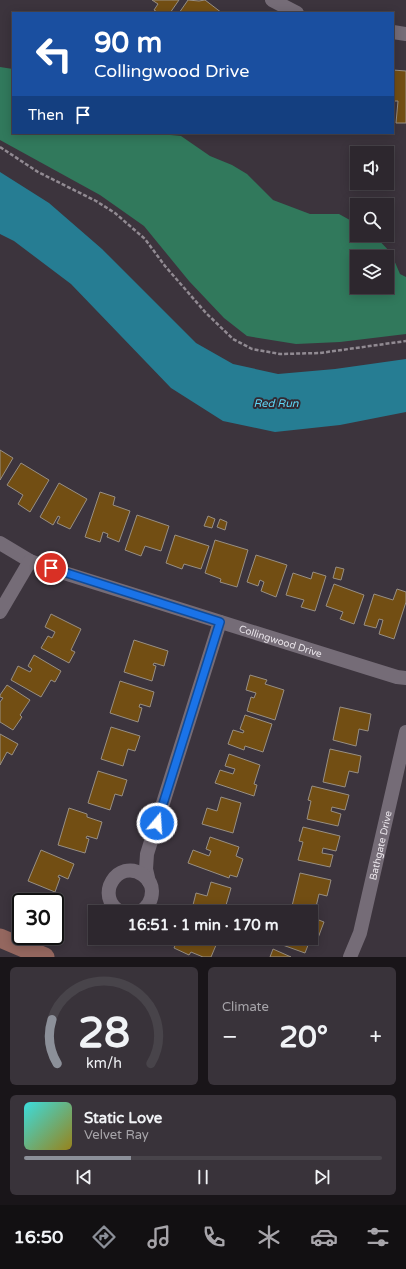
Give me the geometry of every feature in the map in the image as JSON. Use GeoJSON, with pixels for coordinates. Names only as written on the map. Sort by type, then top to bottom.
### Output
{"type":"FeatureCollection","features":[{"type":"Feature","properties":{"kind":"main road"},"geometry":{"type":"LineString","coordinates":[[0,938],[44,957]]}},
{"type":"Feature","properties":{"kind":"street"},"geometry":{"type":"LineString","coordinates":[[272,0],[295,12]]}},
{"type":"Feature","properties":{"kind":"street"},"geometry":{"type":"LineString","coordinates":[[394,32],[406,34]]}},
{"type":"Feature","properties":{"kind":"street","name":"Collingwood Drive"},"geometry":{"type":"LineString","coordinates":[[0,543],[30,561],[220,622],[397,677],[406,678]]}},
{"type":"Feature","properties":{"kind":"street"},"geometry":{"type":"LineString","coordinates":[[0,612],[30,561]]}},
{"type":"Feature","properties":{"kind":"street"},"geometry":{"type":"LineString","coordinates":[[149,882],[146,868],[147,854],[220,622]]}},
{"type":"Feature","properties":{"kind":"street","name":"Bathgate Drive"},"geometry":{"type":"LineString","coordinates":[[350,957],[360,932],[406,732]]}},
{"type":"Feature","properties":{"kind":"street"},"geometry":{"type":"LineString","coordinates":[[113,905],[109,891],[110,884],[114,878],[137,864],[147,854]]}},
{"type":"Feature","properties":{"kind":"street"},"geometry":{"type":"LineString","coordinates":[[126,871],[139,873],[145,876],[149,882],[152,889],[152,896],[148,905]]}},
{"type":"Feature","properties":{"kind":"path"},"geometry":{"type":"LineString","coordinates":[[0,147],[38,172],[96,201],[115,213],[146,239],[166,266],[206,313],[233,339],[252,349],[280,354],[320,353],[406,341]]}},
{"type":"Feature","properties":{"kind":"green space"},"geometry":{"type":"Polygon","coordinates":[[[0,67],[12,69],[12,134],[160,134],[181,136],[210,156],[232,165],[247,174],[273,200],[310,214],[339,214],[350,220],[350,242],[381,242],[388,250],[350,250],[350,294],[394,294],[394,260],[400,274],[406,277],[406,334],[340,342],[296,344],[247,336],[224,318],[189,281],[144,226],[100,195],[0,140],[0,67]]]}},
{"type":"Feature","properties":{"kind":"water","name":"Red Run"},"geometry":{"type":"Polygon","coordinates":[[[0,172],[49,203],[102,249],[196,343],[233,364],[278,374],[335,369],[406,359],[406,412],[340,425],[275,432],[223,421],[171,388],[71,284],[14,241],[0,234],[0,172]]]}},
{"type":"Feature","properties":{"kind":"building"},"geometry":{"type":"Polygon","coordinates":[[[152,0],[179,0],[171,12],[157,12],[154,10],[158,4],[152,0]]]}},
{"type":"Feature","properties":{"kind":"building"},"geometry":{"type":"Polygon","coordinates":[[[188,0],[205,0],[221,12],[180,12],[188,0]]]}},
{"type":"Feature","properties":{"kind":"building"},"geometry":{"type":"Polygon","coordinates":[[[394,70],[406,71],[406,123],[396,123],[398,101],[394,101],[394,70]]]}},
{"type":"Feature","properties":{"kind":"building"},"geometry":{"type":"Polygon","coordinates":[[[0,450],[13,458],[0,480],[0,450]]]}},
{"type":"Feature","properties":{"kind":"building"},"geometry":{"type":"Polygon","coordinates":[[[21,463],[49,480],[30,512],[18,504],[23,495],[7,485],[21,463]]]}},
{"type":"Feature","properties":{"kind":"building"},"geometry":{"type":"Polygon","coordinates":[[[59,483],[87,499],[70,529],[57,523],[60,517],[58,516],[53,525],[40,517],[59,483]]]}},
{"type":"Feature","properties":{"kind":"building"},"geometry":{"type":"Polygon","coordinates":[[[100,492],[115,497],[113,505],[130,511],[119,542],[107,537],[108,534],[103,532],[100,542],[85,537],[100,492]]]}},
{"type":"Feature","properties":{"kind":"building"},"geometry":{"type":"Polygon","coordinates":[[[137,515],[169,526],[161,551],[145,546],[141,556],[125,550],[137,515]]]}},
{"type":"Feature","properties":{"kind":"building"},"geometry":{"type":"Polygon","coordinates":[[[208,516],[215,519],[212,528],[204,526],[208,516]]]}},
{"type":"Feature","properties":{"kind":"building"},"geometry":{"type":"Polygon","coordinates":[[[220,519],[227,522],[225,530],[217,527],[220,519]]]}},
{"type":"Feature","properties":{"kind":"building"},"geometry":{"type":"Polygon","coordinates":[[[175,535],[209,546],[201,569],[184,564],[182,569],[166,563],[175,535]]]}},
{"type":"Feature","properties":{"kind":"building"},"geometry":{"type":"Polygon","coordinates":[[[215,540],[248,550],[237,587],[220,582],[221,579],[205,573],[215,540]]]}},
{"type":"Feature","properties":{"kind":"building"},"geometry":{"type":"Polygon","coordinates":[[[256,555],[287,565],[276,597],[261,591],[264,582],[260,580],[258,586],[247,582],[256,555]]]}},
{"type":"Feature","properties":{"kind":"building"},"geometry":{"type":"Polygon","coordinates":[[[336,567],[344,569],[341,580],[333,578],[336,567]]]}},
{"type":"Feature","properties":{"kind":"building"},"geometry":{"type":"Polygon","coordinates":[[[313,572],[326,576],[315,611],[301,607],[304,600],[286,595],[293,573],[311,579],[313,572]]]}},
{"type":"Feature","properties":{"kind":"building"},"geometry":{"type":"Polygon","coordinates":[[[334,584],[364,595],[354,624],[340,619],[343,612],[326,606],[334,584]]]}},
{"type":"Feature","properties":{"kind":"building"},"geometry":{"type":"Polygon","coordinates":[[[397,589],[406,592],[406,602],[394,639],[379,634],[383,620],[379,619],[376,628],[364,625],[374,594],[393,600],[397,589]]]}},
{"type":"Feature","properties":{"kind":"building"},"geometry":{"type":"Polygon","coordinates":[[[51,614],[81,629],[71,650],[75,652],[69,663],[41,648],[48,636],[52,638],[55,632],[45,627],[51,614]]]}},
{"type":"Feature","properties":{"kind":"building"},"geometry":{"type":"Polygon","coordinates":[[[134,640],[168,651],[164,666],[154,663],[153,665],[156,666],[152,681],[124,672],[134,640]]]}},
{"type":"Feature","properties":{"kind":"building"},"geometry":{"type":"Polygon","coordinates":[[[34,655],[61,671],[55,682],[51,680],[41,697],[11,680],[18,666],[30,672],[32,669],[28,666],[34,655]]]}},
{"type":"Feature","properties":{"kind":"building"},"geometry":{"type":"Polygon","coordinates":[[[250,675],[267,680],[265,684],[284,690],[275,720],[247,711],[251,697],[254,698],[256,693],[246,690],[250,675]]]}},
{"type":"Feature","properties":{"kind":"building"},"geometry":{"type":"Polygon","coordinates":[[[120,681],[154,692],[150,707],[140,704],[139,707],[142,708],[138,722],[110,713],[120,681]]]}},
{"type":"Feature","properties":{"kind":"building"},"geometry":{"type":"Polygon","coordinates":[[[7,685],[30,700],[20,715],[22,717],[13,730],[0,722],[0,702],[3,698],[0,697],[0,695],[7,685]]]}},
{"type":"Feature","properties":{"kind":"building"},"geometry":{"type":"Polygon","coordinates":[[[340,707],[371,714],[368,731],[359,729],[356,746],[333,740],[340,707]]]}},
{"type":"Feature","properties":{"kind":"building"},"geometry":{"type":"Polygon","coordinates":[[[245,715],[272,724],[263,752],[245,746],[244,750],[228,744],[233,730],[243,733],[244,731],[240,729],[245,715]]]}},
{"type":"Feature","properties":{"kind":"building"},"geometry":{"type":"Polygon","coordinates":[[[111,727],[140,736],[135,751],[128,749],[123,766],[101,759],[111,727]]]}},
{"type":"Feature","properties":{"kind":"building"},"geometry":{"type":"Polygon","coordinates":[[[0,734],[18,744],[12,755],[7,752],[0,765],[0,734]]]}},
{"type":"Feature","properties":{"kind":"building"},"geometry":{"type":"Polygon","coordinates":[[[330,749],[361,756],[358,773],[349,771],[345,787],[323,782],[330,749]]]}},
{"type":"Feature","properties":{"kind":"building"},"geometry":{"type":"Polygon","coordinates":[[[229,754],[260,765],[254,784],[257,785],[254,796],[215,783],[220,770],[233,774],[235,769],[225,766],[229,754]]]}},
{"type":"Feature","properties":{"kind":"building"},"geometry":{"type":"Polygon","coordinates":[[[98,771],[127,780],[122,796],[115,794],[110,810],[88,803],[98,771]]]}},
{"type":"Feature","properties":{"kind":"building"},"geometry":{"type":"Polygon","coordinates":[[[312,786],[349,795],[345,810],[332,807],[331,811],[341,814],[338,826],[307,819],[311,801],[308,800],[312,786]]]}},
{"type":"Feature","properties":{"kind":"building"},"geometry":{"type":"Polygon","coordinates":[[[221,797],[241,803],[233,833],[202,824],[207,808],[217,811],[221,797]]]}},
{"type":"Feature","properties":{"kind":"building"},"geometry":{"type":"Polygon","coordinates":[[[69,808],[87,814],[87,817],[102,822],[97,839],[87,836],[86,838],[89,839],[85,853],[58,845],[69,808]]]}},
{"type":"Feature","properties":{"kind":"building"},"geometry":{"type":"Polygon","coordinates":[[[303,827],[340,836],[336,851],[323,848],[322,853],[333,855],[330,867],[298,860],[303,842],[299,841],[303,827]]]}},
{"type":"Feature","properties":{"kind":"building"},"geometry":{"type":"Polygon","coordinates":[[[210,837],[239,847],[236,856],[243,859],[237,877],[230,875],[229,878],[188,863],[193,850],[209,856],[211,851],[206,849],[210,837]]]}},
{"type":"Feature","properties":{"kind":"building"},"geometry":{"type":"Polygon","coordinates":[[[41,850],[74,864],[68,879],[59,875],[58,877],[60,878],[55,892],[28,881],[41,850]]]}},
{"type":"Feature","properties":{"kind":"building"},"geometry":{"type":"Polygon","coordinates":[[[300,873],[331,880],[327,896],[319,894],[316,905],[292,905],[300,873]]]}},
{"type":"Feature","properties":{"kind":"building"},"geometry":{"type":"Polygon","coordinates":[[[211,882],[231,888],[226,905],[193,905],[196,893],[207,896],[211,882]]]}},
{"type":"Feature","properties":{"kind":"building"},"geometry":{"type":"Polygon","coordinates":[[[318,920],[324,922],[318,938],[318,920]]]}},
{"type":"Feature","properties":{"kind":"building"},"geometry":{"type":"Polygon","coordinates":[[[175,945],[216,945],[211,957],[203,957],[191,952],[189,955],[174,948],[175,945]]]}},
{"type":"Feature","properties":{"kind":"building"},"geometry":{"type":"Polygon","coordinates":[[[283,945],[308,945],[305,953],[283,945]]]}},
{"type":"Feature","properties":{"kind":"building"},"geometry":{"type":"Polygon","coordinates":[[[273,949],[291,957],[270,957],[273,949]]]}},
{"type":"Feature","properties":{"kind":"route"},"geometry":{"type":"LineString","coordinates":[[51,568],[220,622],[157,823]]}}]}
